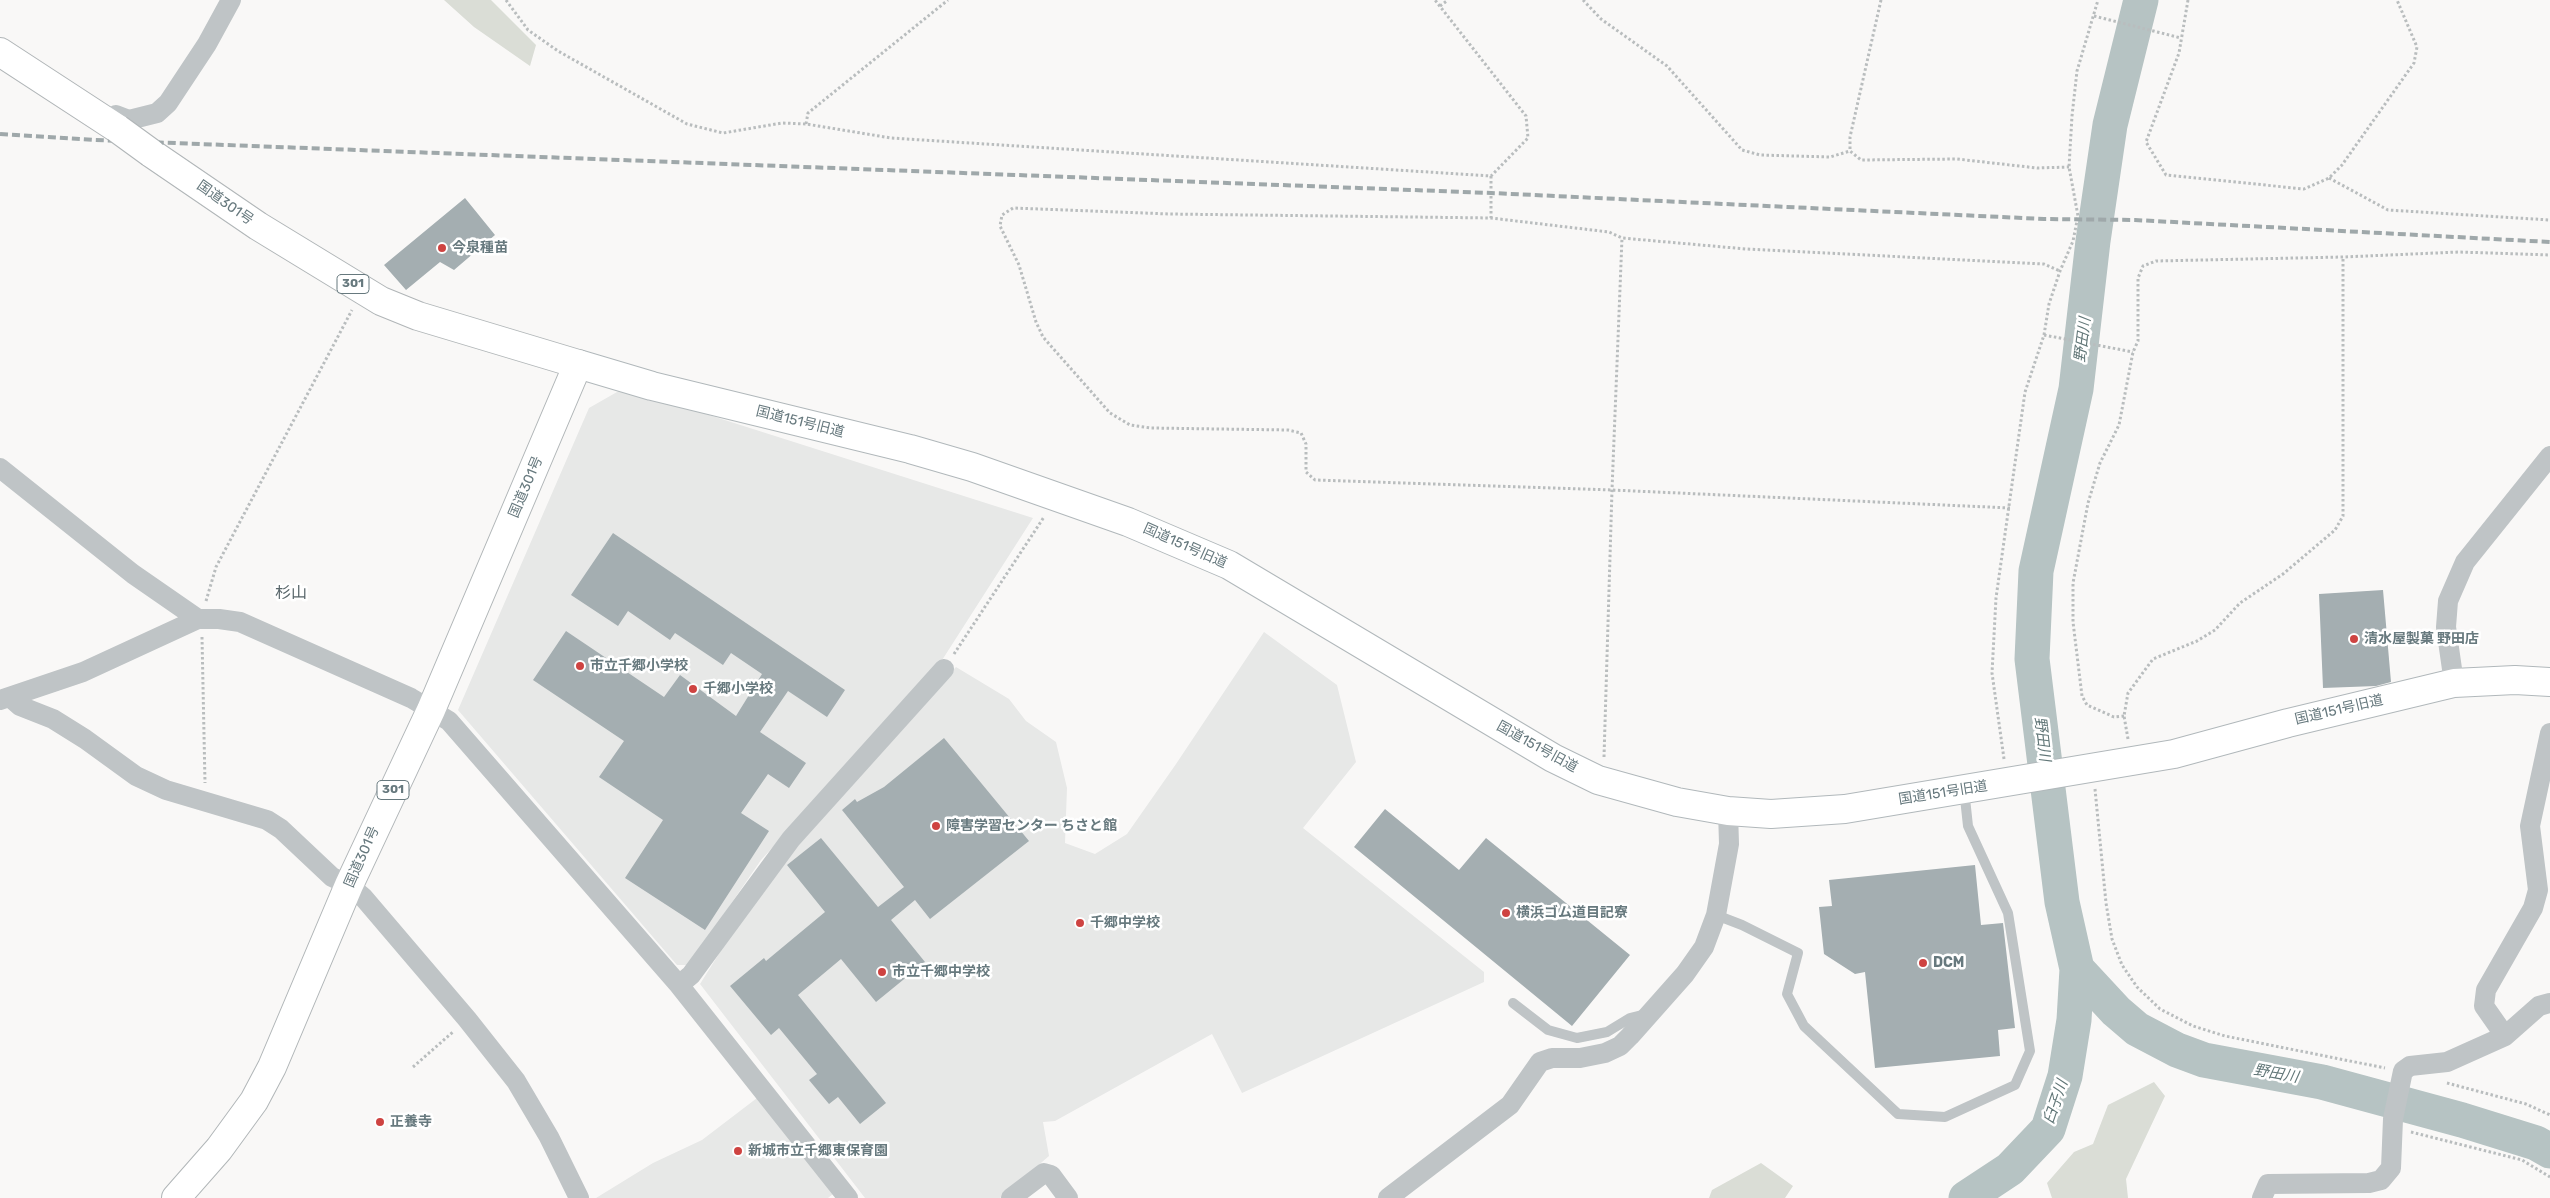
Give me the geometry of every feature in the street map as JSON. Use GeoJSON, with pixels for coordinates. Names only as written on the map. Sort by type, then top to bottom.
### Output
{"type":"FeatureCollection","features":[{"type":"Feature","properties":{"kind":"main road","name":"国道301号"},"geometry":{"type":"LineString","coordinates":[[0,52],[258,226],[381,301],[418,316],[578,364],[432,710],[349,885],[272,1067],[254,1101],[219,1149],[176,1198]]}},
{"type":"Feature","properties":{"kind":"main road","name":"国道151号旧道"},"geometry":{"type":"LineString","coordinates":[[578,364],[652,386],[910,449],[972,467],[1128,522],[1229,565],[1553,758],[1598,780],[1677,802],[1728,811],[1770,814],[1846,809],[2010,781],[2088,770],[2174,754],[2288,723],[2454,683],[2514,680],[2550,682]]}},
{"type":"Feature","properties":{"kind":"street"},"geometry":{"type":"LineString","coordinates":[[112,126],[116,115],[129,120],[157,113],[168,103],[207,44],[231,0]]}},
{"type":"Feature","properties":{"kind":"street"},"geometry":{"type":"LineString","coordinates":[[2454,683],[2446,627],[2448,601],[2465,562],[2550,456]]}},
{"type":"Feature","properties":{"kind":"street"},"geometry":{"type":"LineString","coordinates":[[0,468],[133,574],[198,619]]}},
{"type":"Feature","properties":{"kind":"street"},"geometry":{"type":"LineString","coordinates":[[6,699],[83,672],[198,619],[240,622],[411,698],[432,710],[449,721],[679,985],[847,1198]]}},
{"type":"Feature","properties":{"kind":"street"},"geometry":{"type":"LineString","coordinates":[[679,985],[691,975],[791,839],[944,669]]}},
{"type":"Feature","properties":{"kind":"street"},"geometry":{"type":"LineString","coordinates":[[6,699],[52,719],[85,739],[136,776],[166,790],[267,820],[281,829],[332,878],[349,885],[363,897],[467,1018],[516,1082],[549,1137],[579,1198]]}},
{"type":"Feature","properties":{"kind":"street"},"geometry":{"type":"LineString","coordinates":[[2505,1036],[2484,1006],[2486,990],[2533,908],[2538,890],[2530,826],[2550,733]]}},
{"type":"Feature","properties":{"kind":"street"},"geometry":{"type":"LineString","coordinates":[[1388,1198],[1510,1105],[1540,1062],[1552,1058],[1580,1058],[1605,1053],[1620,1046],[1685,974],[1704,947],[1716,915],[1729,844],[1728,811]]}},
{"type":"Feature","properties":{"kind":"street"},"geometry":{"type":"LineString","coordinates":[[2262,1198],[2268,1184],[2369,1183],[2381,1180],[2391,1168],[2393,1126],[2403,1074],[2410,1066],[2447,1062],[2505,1036],[2539,1006],[2550,1002]]}},
{"type":"Feature","properties":{"kind":"street"},"geometry":{"type":"LineString","coordinates":[[1010,1198],[1044,1173],[1051,1175],[1068,1198]]}},
{"type":"Feature","properties":{"kind":"lane"},"geometry":{"type":"LineString","coordinates":[[1716,915],[1742,925],[1798,953],[1787,994],[1804,1026],[1898,1114],[1945,1117],[2015,1085],[2030,1051],[2008,913],[1968,826],[1964,789]]}},
{"type":"Feature","properties":{"kind":"lane"},"geometry":{"type":"LineString","coordinates":[[1512,1004],[1548,1030],[1577,1038],[1607,1032],[1630,1018],[1650,1013]]}},
{"type":"Feature","properties":{"kind":"path"},"geometry":{"type":"LineString","coordinates":[[506,0],[528,30],[558,51],[687,124],[723,133],[782,123],[806,124],[891,138],[1490,176]]}},
{"type":"Feature","properties":{"kind":"path"},"geometry":{"type":"LineString","coordinates":[[806,124],[808,113],[948,0]]}},
{"type":"Feature","properties":{"kind":"path"},"geometry":{"type":"LineString","coordinates":[[1435,0],[1526,116],[1528,138],[1490,176],[1491,218]]}},
{"type":"Feature","properties":{"kind":"path"},"geometry":{"type":"LineString","coordinates":[[1440,6],[1448,0]]}},
{"type":"Feature","properties":{"kind":"path"},"geometry":{"type":"LineString","coordinates":[[1583,0],[1601,19],[1667,66],[1742,150],[1760,155],[1830,157],[1850,151]]}},
{"type":"Feature","properties":{"kind":"path"},"geometry":{"type":"LineString","coordinates":[[1850,151],[1850,137],[1881,0]]}},
{"type":"Feature","properties":{"kind":"path"},"geometry":{"type":"LineString","coordinates":[[2010,781],[1992,673],[1996,598],[2026,392],[2044,335],[2049,304],[2073,241],[2078,216],[2069,166],[2077,72],[2098,0]]}},
{"type":"Feature","properties":{"kind":"path"},"geometry":{"type":"LineString","coordinates":[[2188,0],[2179,53],[2146,142],[2166,175],[2304,189],[2329,178],[2342,165],[2414,63],[2417,47],[2397,0]]}},
{"type":"Feature","properties":{"kind":"path"},"geometry":{"type":"LineString","coordinates":[[2094,16],[2181,38]]}},
{"type":"Feature","properties":{"kind":"path"},"geometry":{"type":"LineString","coordinates":[[1850,151],[1861,160],[1957,160],[2037,168],[2069,166]]}},
{"type":"Feature","properties":{"kind":"path"},"geometry":{"type":"LineString","coordinates":[[2329,178],[2388,210],[2550,220]]}},
{"type":"Feature","properties":{"kind":"path"},"geometry":{"type":"LineString","coordinates":[[2010,508],[1612,490],[1315,480],[1306,472],[1306,444],[1301,433],[1288,430],[1150,428],[1130,425],[1110,413],[1043,337],[1036,322],[1019,264],[1000,226],[1002,216],[1013,208],[1170,214],[1491,218],[1609,232],[1622,238],[1746,249],[2044,264],[2060,271]]}},
{"type":"Feature","properties":{"kind":"path"},"geometry":{"type":"LineString","coordinates":[[1598,780],[1604,763],[1622,238]]}},
{"type":"Feature","properties":{"kind":"path"},"geometry":{"type":"LineString","coordinates":[[2343,257],[2343,516],[2335,530],[2282,574],[2240,603],[2215,630],[2197,641],[2153,659],[2128,692],[2124,716],[2114,717],[2088,705],[2082,696],[2073,622],[2073,582],[2088,503],[2100,463],[2119,425],[2133,352],[2138,341],[2138,278],[2143,266],[2156,261],[2343,257],[2459,252],[2550,255]]}},
{"type":"Feature","properties":{"kind":"path"},"geometry":{"type":"LineString","coordinates":[[206,801],[201,628],[198,619],[205,608],[216,567],[362,289]]}},
{"type":"Feature","properties":{"kind":"path"},"geometry":{"type":"LineString","coordinates":[[2044,335],[2133,352]]}},
{"type":"Feature","properties":{"kind":"path"},"geometry":{"type":"LineString","coordinates":[[944,669],[1042,520],[1052,495]]}},
{"type":"Feature","properties":{"kind":"path"},"geometry":{"type":"LineString","coordinates":[[2088,770],[2112,939],[2122,965],[2137,988],[2160,1009],[2201,1028],[2225,1036],[2403,1074]]}},
{"type":"Feature","properties":{"kind":"path"},"geometry":{"type":"LineString","coordinates":[[413,1067],[467,1018]]}},
{"type":"Feature","properties":{"kind":"path"},"geometry":{"type":"LineString","coordinates":[[2439,1080],[2526,1104],[2550,1115]]}},
{"type":"Feature","properties":{"kind":"path"},"geometry":{"type":"LineString","coordinates":[[2393,1126],[2522,1160],[2550,1177]]}},
{"type":"Feature","properties":{"kind":"shaded area"},"geometry":{"type":"Polygon","coordinates":[[[444,0],[491,0],[536,45],[530,66],[474,27],[444,0]]]}},
{"type":"Feature","properties":{"kind":"shaded area","name":"千郷小学校"},"geometry":{"type":"Polygon","coordinates":[[[624,388],[1033,518],[937,668],[761,860],[689,965],[677,965],[458,710],[589,408],[624,388]]]}},
{"type":"Feature","properties":{"kind":"shaded area","name":"千郷中学校"},"geometry":{"type":"Polygon","coordinates":[[[1264,632],[1337,685],[1356,762],[1303,828],[1484,972],[1484,982],[1242,1093],[1212,1034],[1055,1121],[1043,1122],[1049,1156],[1000,1198],[865,1198],[700,984],[769,874],[802,831],[956,667],[1009,699],[1026,721],[1056,742],[1067,788],[1065,843],[1095,854],[1127,834],[1264,632]]]}},
{"type":"Feature","properties":{"kind":"shaded area"},"geometry":{"type":"Polygon","coordinates":[[[2154,1082],[2165,1096],[2126,1179],[2128,1198],[2052,1198],[2047,1183],[2074,1152],[2093,1144],[2108,1105],[2154,1082]]]}},
{"type":"Feature","properties":{"kind":"shaded area","name":"新城市立千郷東保育園"},"geometry":{"type":"Polygon","coordinates":[[[757,1098],[833,1194],[828,1198],[596,1198],[653,1163],[702,1140],[757,1098]]]}},
{"type":"Feature","properties":{"kind":"shaded area"},"geometry":{"type":"Polygon","coordinates":[[[1761,1163],[1793,1186],[1785,1198],[1709,1198],[1712,1190],[1761,1163]]]}},
{"type":"Feature","properties":{"kind":"building","name":"今泉種苗"},"geometry":{"type":"Polygon","coordinates":[[[465,198],[495,235],[454,270],[440,262],[406,290],[384,265],[465,198]]]}},
{"type":"Feature","properties":{"kind":"building","name":"市立千郷小学校"},"geometry":{"type":"Polygon","coordinates":[[[613,533],[845,690],[827,717],[788,691],[760,732],[806,763],[789,788],[768,774],[741,813],[769,831],[705,930],[625,878],[663,820],[599,777],[624,741],[533,680],[566,631],[664,697],[680,675],[736,716],[762,674],[731,653],[723,665],[675,633],[670,640],[628,611],[618,626],[571,595],[613,533]]]}},
{"type":"Feature","properties":{"kind":"building","name":"清水屋製菓 野田店"},"geometry":{"type":"Polygon","coordinates":[[[2383,590],[2391,682],[2376,686],[2323,688],[2319,594],[2383,590]]]}},
{"type":"Feature","properties":{"kind":"building"},"geometry":{"type":"Polygon","coordinates":[[[944,738],[1029,841],[930,919],[915,900],[891,920],[925,962],[876,1002],[841,959],[798,995],[886,1103],[860,1124],[838,1097],[829,1104],[809,1080],[817,1074],[779,1028],[771,1035],[730,986],[764,958],[766,961],[825,912],[787,865],[821,838],[878,907],[904,887],[842,810],[855,799],[857,802],[884,787],[944,738]]]}},
{"type":"Feature","properties":{"kind":"building","name":"横浜ゴム道目記寮"},"geometry":{"type":"Polygon","coordinates":[[[1385,809],[1459,870],[1486,838],[1630,955],[1572,1026],[1354,847],[1385,809]]]}},
{"type":"Feature","properties":{"kind":"building","name":"DCM"},"geometry":{"type":"Polygon","coordinates":[[[1975,865],[1981,925],[2003,923],[2015,1028],[1998,1030],[2000,1056],[1875,1068],[1865,972],[1855,974],[1824,954],[1819,907],[1832,906],[1829,880],[1975,865]]]}},
{"type":"Feature","properties":{"kind":"waterway","name":"野田川"},"geometry":{"type":"LineString","coordinates":[[2141,0],[2110,125],[2093,241],[2076,389],[2036,571],[2032,659],[2062,902],[2077,969],[2116,1011],[2137,1029],[2177,1050],[2204,1060],[2322,1082],[2462,1120],[2536,1143],[2550,1151]]}},
{"type":"Feature","properties":{"kind":"waterway","name":"臼子川"},"geometry":{"type":"LineString","coordinates":[[1966,1198],[2010,1169],[2048,1129],[2065,1076],[2074,1020],[2077,969]]}},
{"type":"Feature","properties":{"kind":"railway"},"geometry":{"type":"LineString","coordinates":[[0,134],[94,140],[1491,193],[2044,219],[2135,220],[2550,242]]}},
{"type":"Feature","properties":{"kind":"place","name":"今泉種苗"},"geometry":{"type":"Point","coordinates":[442,248]}},
{"type":"Feature","properties":{"kind":"place","name":"清水屋製菓 野田店"},"geometry":{"type":"Point","coordinates":[2354,639]}},
{"type":"Feature","properties":{"kind":"place","name":"市立千郷小学校"},"geometry":{"type":"Point","coordinates":[580,666]}},
{"type":"Feature","properties":{"kind":"place","name":"千郷小学校"},"geometry":{"type":"Point","coordinates":[693,689]}},
{"type":"Feature","properties":{"kind":"place","name":"障害学習センター ちさと館"},"geometry":{"type":"Point","coordinates":[936,826]}},
{"type":"Feature","properties":{"kind":"place","name":"横浜ゴム道目記寮"},"geometry":{"type":"Point","coordinates":[1506,913]}},
{"type":"Feature","properties":{"kind":"place","name":"千郷中学校"},"geometry":{"type":"Point","coordinates":[1080,923]}},
{"type":"Feature","properties":{"kind":"place","name":"DCM"},"geometry":{"type":"Point","coordinates":[1923,963]}},
{"type":"Feature","properties":{"kind":"place","name":"市立千郷中学校"},"geometry":{"type":"Point","coordinates":[882,972]}},
{"type":"Feature","properties":{"kind":"place","name":"正養寺"},"geometry":{"type":"Point","coordinates":[380,1122]}},
{"type":"Feature","properties":{"kind":"place","name":"新城市立千郷東保育園"},"geometry":{"type":"Point","coordinates":[738,1151]}},
{"type":"Feature","properties":{"kind":"district","name":"杉山"},"geometry":{"type":"Point","coordinates":[291,593]}}]}
